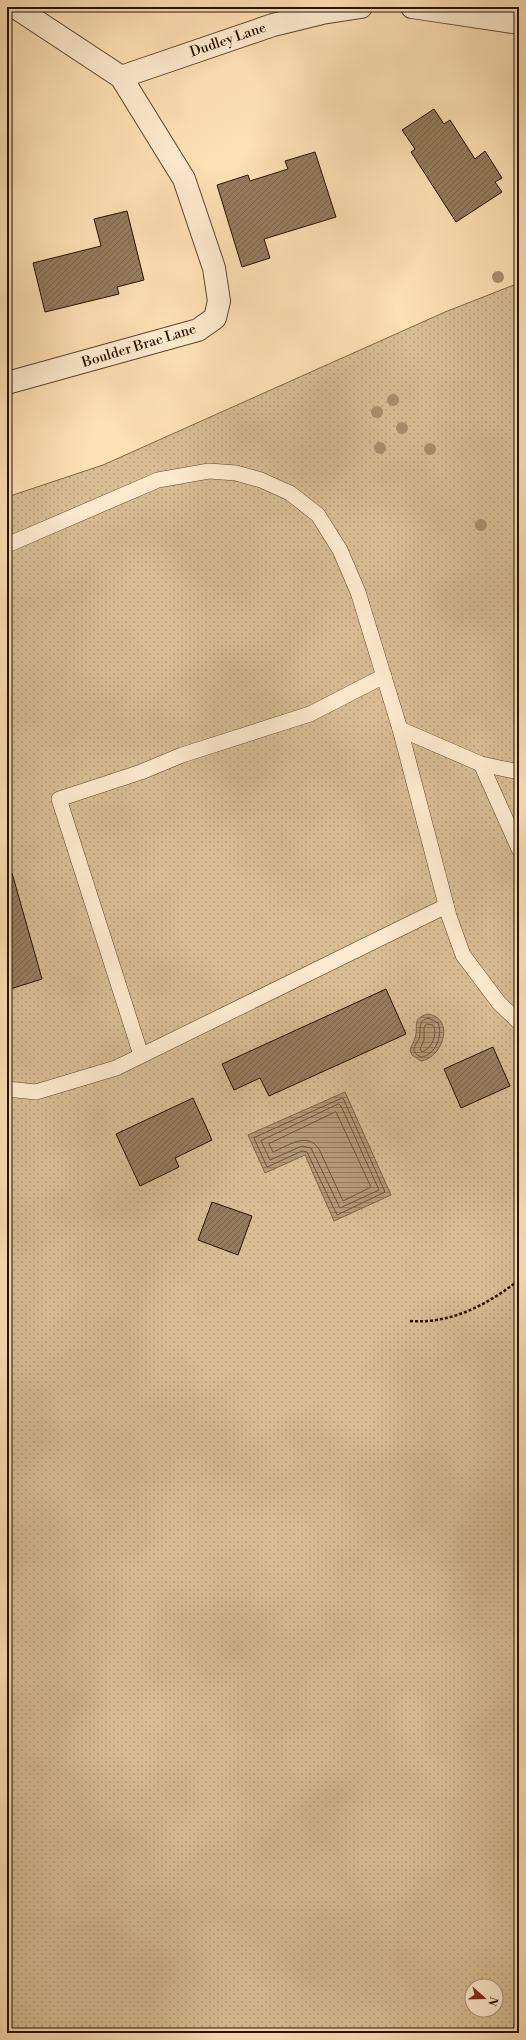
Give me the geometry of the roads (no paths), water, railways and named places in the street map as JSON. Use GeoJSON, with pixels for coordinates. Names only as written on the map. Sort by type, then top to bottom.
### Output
{"type":"FeatureCollection","features":[{"type":"Feature","properties":{"kind":"street","name":"Boulder Brae Lane"},"geometry":{"type":"LineString","coordinates":[[7,383],[198,330],[214,318],[219,301],[214,268],[184,180],[121,77],[15,7]]}},
{"type":"Feature","properties":{"kind":"street","name":"Dudley Lane"},"geometry":{"type":"LineString","coordinates":[[121,77],[273,25],[322,13],[361,7]]}},
{"type":"Feature","properties":{"kind":"street"},"geometry":{"type":"LineString","coordinates":[[412,7],[519,23]]}},
{"type":"Feature","properties":{"kind":"lane"},"geometry":{"type":"LineString","coordinates":[[7,545],[158,480],[209,472],[236,473],[261,480],[290,493],[318,516],[340,550],[358,592],[400,729],[446,906],[463,955],[499,1003],[519,1022]]}},
{"type":"Feature","properties":{"kind":"lane"},"geometry":{"type":"LineString","coordinates":[[141,1055],[59,799],[141,772],[182,755],[310,714],[384,676]]}},
{"type":"Feature","properties":{"kind":"lane"},"geometry":{"type":"LineString","coordinates":[[400,729],[482,764],[519,772]]}},
{"type":"Feature","properties":{"kind":"lane"},"geometry":{"type":"LineString","coordinates":[[482,764],[519,849]]}},
{"type":"Feature","properties":{"kind":"lane"},"geometry":{"type":"LineString","coordinates":[[7,1088],[36,1092],[116,1068],[446,906]]}},
{"type":"Feature","properties":{"kind":"water"},"geometry":{"type":"Polygon","coordinates":[[[427,1014],[436,1017],[441,1022],[444,1029],[443,1038],[435,1053],[429,1058],[421,1061],[412,1055],[410,1050],[416,1034],[417,1021],[422,1016],[427,1014]]]}},
{"type":"Feature","properties":{"kind":"water"},"geometry":{"type":"Polygon","coordinates":[[[345,1092],[391,1195],[334,1221],[305,1155],[265,1173],[248,1135],[345,1092]]]}}]}
